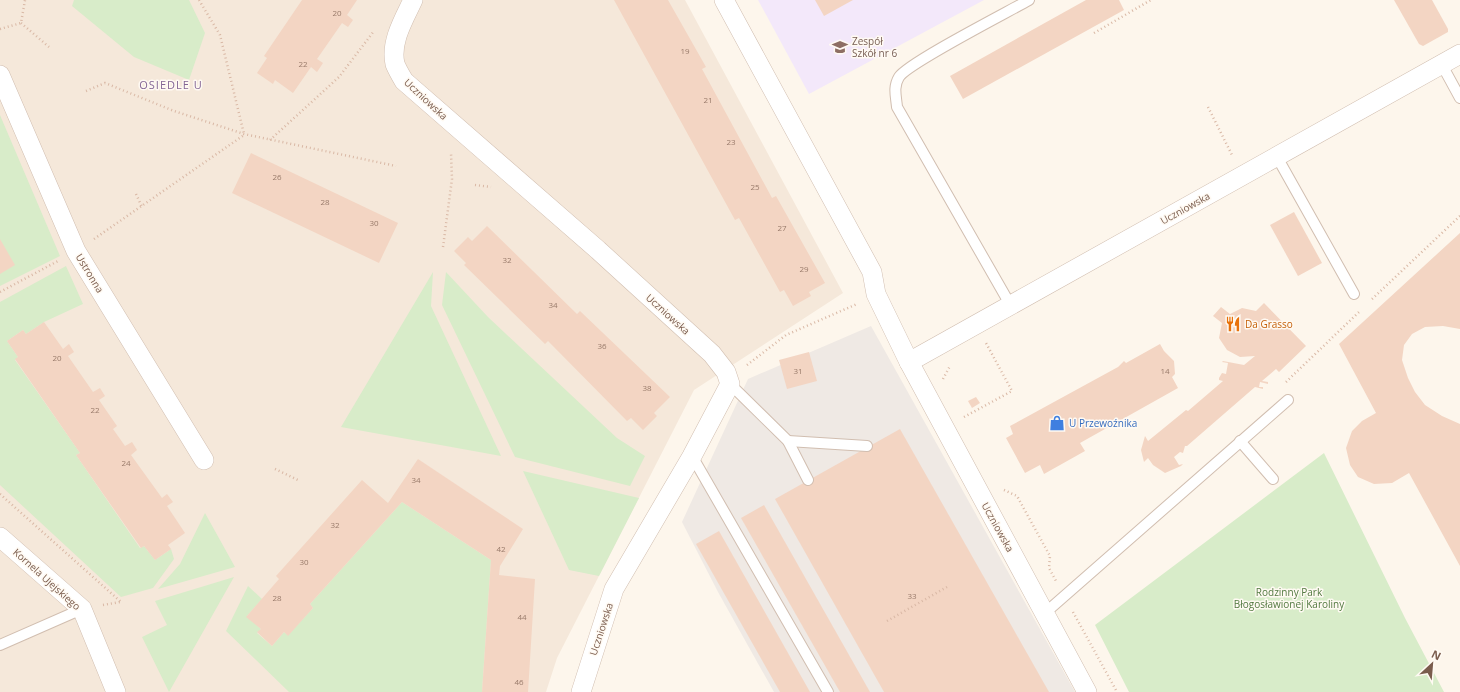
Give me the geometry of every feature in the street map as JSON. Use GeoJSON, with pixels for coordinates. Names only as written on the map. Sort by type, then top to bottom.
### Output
{"type":"FeatureCollection","features":[{"type":"Feature","properties":{"kind":"street","name":"Uczniowska"},"geometry":{"type":"LineString","coordinates":[[413,0],[400,26],[394,47],[396,64],[404,81],[598,250],[712,354],[726,372],[730,384],[692,456],[614,589],[581,692]]}},
{"type":"Feature","properties":{"kind":"street","name":"Uczniowska"},"geometry":{"type":"LineString","coordinates":[[724,0],[872,272],[876,294],[909,362],[1087,692]]}},
{"type":"Feature","properties":{"kind":"street","name":"Uczniowska"},"geometry":{"type":"LineString","coordinates":[[909,362],[976,326],[1460,54]]}},
{"type":"Feature","properties":{"kind":"street","name":"Ustronna"},"geometry":{"type":"LineString","coordinates":[[0,74],[76,251],[204,460]]}},
{"type":"Feature","properties":{"kind":"street","name":"Kornela Ujejskiego"},"geometry":{"type":"LineString","coordinates":[[0,537],[82,609],[116,692]]}},
{"type":"Feature","properties":{"kind":"lane"},"geometry":{"type":"LineString","coordinates":[[1011,306],[897,107],[895,88],[900,76],[924,59],[1029,0]]}},
{"type":"Feature","properties":{"kind":"lane"},"geometry":{"type":"LineString","coordinates":[[1442,65],[1460,98]]}},
{"type":"Feature","properties":{"kind":"lane"},"geometry":{"type":"LineString","coordinates":[[1277,157],[1354,294]]}},
{"type":"Feature","properties":{"kind":"lane"},"geometry":{"type":"LineString","coordinates":[[730,384],[788,441],[808,480]]}},
{"type":"Feature","properties":{"kind":"lane"},"geometry":{"type":"LineString","coordinates":[[1044,613],[1288,400]]}},
{"type":"Feature","properties":{"kind":"lane"},"geometry":{"type":"LineString","coordinates":[[788,441],[867,446]]}},
{"type":"Feature","properties":{"kind":"lane"},"geometry":{"type":"LineString","coordinates":[[1240,441],[1273,479]]}},
{"type":"Feature","properties":{"kind":"lane"},"geometry":{"type":"LineString","coordinates":[[692,456],[828,692]]}},
{"type":"Feature","properties":{"kind":"lane"},"geometry":{"type":"LineString","coordinates":[[0,645],[82,609]]}},
{"type":"Feature","properties":{"kind":"path"},"geometry":{"type":"LineString","coordinates":[[21,23],[25,0]]}},
{"type":"Feature","properties":{"kind":"path"},"geometry":{"type":"LineString","coordinates":[[199,0],[220,35],[244,134]]}},
{"type":"Feature","properties":{"kind":"path"},"geometry":{"type":"LineString","coordinates":[[1094,33],[1151,0]]}},
{"type":"Feature","properties":{"kind":"path"},"geometry":{"type":"LineString","coordinates":[[0,29],[21,23]]}},
{"type":"Feature","properties":{"kind":"path"},"geometry":{"type":"LineString","coordinates":[[21,23],[50,47]]}},
{"type":"Feature","properties":{"kind":"path"},"geometry":{"type":"LineString","coordinates":[[270,140],[339,77],[379,24]]}},
{"type":"Feature","properties":{"kind":"path"},"geometry":{"type":"LineString","coordinates":[[86,91],[105,83],[174,111],[244,134],[396,166]]}},
{"type":"Feature","properties":{"kind":"path"},"geometry":{"type":"LineString","coordinates":[[1208,108],[1236,161]]}},
{"type":"Feature","properties":{"kind":"path"},"geometry":{"type":"LineString","coordinates":[[99,236],[244,134]]}},
{"type":"Feature","properties":{"kind":"path"},"geometry":{"type":"LineString","coordinates":[[443,247],[452,179],[451,151]]}},
{"type":"Feature","properties":{"kind":"path"},"geometry":{"type":"LineString","coordinates":[[136,194],[142,207]]}},
{"type":"Feature","properties":{"kind":"path"},"geometry":{"type":"LineString","coordinates":[[0,292],[64,258]]}},
{"type":"Feature","properties":{"kind":"path"},"geometry":{"type":"LineString","coordinates":[[745,366],[786,335],[860,302]]}},
{"type":"Feature","properties":{"kind":"path"},"geometry":{"type":"LineString","coordinates":[[959,414],[961,419],[1012,391],[976,326]]}},
{"type":"Feature","properties":{"kind":"path"},"geometry":{"type":"LineString","coordinates":[[946,386],[943,379],[952,363]]}},
{"type":"Feature","properties":{"kind":"path"},"geometry":{"type":"LineString","coordinates":[[275,469],[298,480]]}},
{"type":"Feature","properties":{"kind":"path"},"geometry":{"type":"LineString","coordinates":[[1000,483],[1004,490],[1017,496],[1050,556],[1049,568],[1117,692]]}},
{"type":"Feature","properties":{"kind":"path"},"geometry":{"type":"LineString","coordinates":[[0,494],[121,602]]}},
{"type":"Feature","properties":{"kind":"path"},"geometry":{"type":"LineString","coordinates":[[887,621],[947,587]]}},
{"type":"Feature","properties":{"kind":"shaded area"},"geometry":{"type":"Polygon","coordinates":[[[0,0],[685,0],[843,293],[694,390],[557,658],[546,692],[0,692],[0,0]]]}},
{"type":"Feature","properties":{"kind":"shaded area","name":"Zespół Szkół nr 6"},"geometry":{"type":"Polygon","coordinates":[[[758,0],[984,0],[809,94],[758,0]]]}},
{"type":"Feature","properties":{"kind":"shaded area"},"geometry":{"type":"Polygon","coordinates":[[[871,326],[1075,692],[774,692],[718,592],[682,522],[748,379],[871,326]]]}},
{"type":"Feature","properties":{"kind":"green space"},"geometry":{"type":"Polygon","coordinates":[[[74,0],[189,0],[205,33],[189,80],[134,57],[72,6],[74,0]]]}},
{"type":"Feature","properties":{"kind":"green space"},"geometry":{"type":"Polygon","coordinates":[[[0,115],[60,256],[0,286],[0,115]]]}},
{"type":"Feature","properties":{"kind":"green space"},"geometry":{"type":"Polygon","coordinates":[[[66,266],[83,304],[44,322],[26,334],[23,330],[7,341],[18,357],[15,360],[80,453],[76,455],[140,548],[144,546],[155,560],[171,549],[174,559],[153,588],[121,597],[0,485],[0,302],[66,266]]]}},
{"type":"Feature","properties":{"kind":"green space"},"geometry":{"type":"Polygon","coordinates":[[[433,272],[431,306],[501,456],[341,427],[433,272]]]}},
{"type":"Feature","properties":{"kind":"green space"},"geometry":{"type":"Polygon","coordinates":[[[446,272],[488,317],[617,438],[645,456],[630,486],[515,457],[442,305],[446,272]]]}},
{"type":"Feature","properties":{"kind":"green space","name":"Rodzinny Park Błogosławionej Karoliny"},"geometry":{"type":"Polygon","coordinates":[[[1324,453],[1405,618],[1444,692],[1129,692],[1095,625],[1324,453]]]}},
{"type":"Feature","properties":{"kind":"green space"},"geometry":{"type":"Polygon","coordinates":[[[523,471],[639,498],[599,576],[569,570],[523,471]]]}},
{"type":"Feature","properties":{"kind":"green space"},"geometry":{"type":"Polygon","coordinates":[[[402,502],[491,560],[482,692],[289,692],[226,631],[248,586],[262,599],[247,616],[261,629],[257,633],[272,646],[284,632],[288,635],[313,608],[310,604],[402,502]]]}},
{"type":"Feature","properties":{"kind":"green space"},"geometry":{"type":"Polygon","coordinates":[[[205,513],[235,567],[158,589],[180,564],[205,513]]]}},
{"type":"Feature","properties":{"kind":"green space"},"geometry":{"type":"Polygon","coordinates":[[[234,577],[169,692],[142,637],[167,625],[155,601],[234,577]]]}},
{"type":"Feature","properties":{"kind":"building"},"geometry":{"type":"Polygon","coordinates":[[[302,0],[357,0],[347,15],[353,20],[348,27],[342,23],[317,59],[323,63],[317,72],[311,67],[293,93],[275,80],[273,84],[257,73],[267,58],[264,56],[302,0]]]}},
{"type":"Feature","properties":{"kind":"building"},"geometry":{"type":"Polygon","coordinates":[[[614,0],[668,0],[706,67],[702,69],[772,198],[776,196],[825,283],[809,292],[811,296],[793,306],[784,290],[780,292],[739,218],[735,220],[614,0]]]}},
{"type":"Feature","properties":{"kind":"building"},"geometry":{"type":"Polygon","coordinates":[[[815,0],[853,0],[824,16],[815,0]]]}},
{"type":"Feature","properties":{"kind":"building"},"geometry":{"type":"Polygon","coordinates":[[[1086,0],[1119,0],[1124,10],[963,99],[950,76],[1086,0]]]}},
{"type":"Feature","properties":{"kind":"building"},"geometry":{"type":"Polygon","coordinates":[[[1394,0],[1432,0],[1448,29],[1448,32],[1423,46],[1419,44],[1394,0]]]}},
{"type":"Feature","properties":{"kind":"building"},"geometry":{"type":"Polygon","coordinates":[[[251,153],[398,223],[379,263],[232,193],[251,153]]]}},
{"type":"Feature","properties":{"kind":"building"},"geometry":{"type":"Polygon","coordinates":[[[1294,212],[1322,263],[1298,276],[1270,225],[1294,212]]]}},
{"type":"Feature","properties":{"kind":"building"},"geometry":{"type":"Polygon","coordinates":[[[487,226],[577,314],[580,311],[670,397],[654,413],[657,416],[643,430],[631,418],[627,421],[548,341],[545,344],[464,265],[466,263],[454,251],[468,237],[472,241],[487,226]]]}},
{"type":"Feature","properties":{"kind":"building"},"geometry":{"type":"Polygon","coordinates":[[[1460,233],[1460,329],[1443,326],[1425,327],[1412,334],[1404,345],[1402,360],[1408,378],[1415,392],[1425,405],[1442,416],[1460,424],[1460,566],[1409,473],[1392,483],[1374,484],[1358,477],[1350,465],[1346,448],[1352,431],[1362,421],[1376,413],[1339,344],[1460,233]]]}},
{"type":"Feature","properties":{"kind":"building"},"geometry":{"type":"Polygon","coordinates":[[[0,239],[15,265],[0,274],[0,239]]]}},
{"type":"Feature","properties":{"kind":"building"},"geometry":{"type":"Polygon","coordinates":[[[1264,303],[1306,346],[1279,372],[1276,369],[1262,381],[1268,382],[1268,384],[1260,382],[1259,387],[1263,387],[1263,389],[1255,387],[1187,446],[1185,446],[1183,453],[1180,452],[1174,457],[1179,465],[1183,464],[1181,466],[1165,473],[1153,465],[1148,458],[1144,462],[1141,450],[1145,436],[1148,441],[1186,410],[1188,411],[1223,381],[1219,380],[1219,378],[1222,373],[1226,374],[1228,363],[1222,362],[1223,361],[1244,365],[1255,356],[1240,357],[1227,350],[1219,338],[1222,323],[1213,316],[1221,307],[1230,314],[1242,308],[1256,311],[1264,303]]]}},
{"type":"Feature","properties":{"kind":"building"},"geometry":{"type":"Polygon","coordinates":[[[44,322],[63,349],[69,344],[74,352],[68,356],[93,392],[100,388],[105,396],[99,400],[117,426],[113,429],[125,446],[132,442],[137,450],[131,455],[162,498],[167,494],[173,502],[167,506],[185,533],[168,545],[171,549],[155,560],[144,546],[141,548],[76,455],[80,453],[15,359],[18,357],[7,341],[23,330],[26,334],[44,322]]]}},
{"type":"Feature","properties":{"kind":"building"},"geometry":{"type":"Polygon","coordinates":[[[1160,344],[1164,351],[1174,361],[1175,374],[1172,377],[1178,388],[1080,443],[1085,451],[1044,474],[1040,465],[1025,473],[1006,438],[1013,434],[1010,426],[1118,367],[1124,361],[1126,363],[1160,344]]]}},
{"type":"Feature","properties":{"kind":"building"},"geometry":{"type":"Polygon","coordinates":[[[809,352],[817,381],[787,389],[779,360],[809,352]]]}},
{"type":"Feature","properties":{"kind":"building"},"geometry":{"type":"Polygon","coordinates":[[[976,397],[980,403],[972,408],[968,401],[976,397]]]}},
{"type":"Feature","properties":{"kind":"building"},"geometry":{"type":"Polygon","coordinates":[[[900,429],[1049,692],[884,692],[775,499],[900,429]]]}},
{"type":"Feature","properties":{"kind":"building"},"geometry":{"type":"Polygon","coordinates":[[[418,459],[523,529],[500,566],[499,575],[535,579],[528,692],[482,692],[491,560],[402,502],[310,604],[313,608],[288,636],[284,632],[272,646],[257,632],[261,629],[246,617],[279,579],[276,576],[362,480],[388,503],[418,459]]]}},
{"type":"Feature","properties":{"kind":"building"},"geometry":{"type":"Polygon","coordinates":[[[764,505],[870,692],[840,692],[741,518],[764,505]]]}},
{"type":"Feature","properties":{"kind":"building"},"geometry":{"type":"Polygon","coordinates":[[[719,531],[810,692],[780,692],[696,544],[719,531]]]}},
{"type":"Feature","properties":{"kind":"place","name":"Zespół Szkół nr 6"},"geometry":{"type":"Point","coordinates":[840,47]}},
{"type":"Feature","properties":{"kind":"place","name":"Da Grasso"},"geometry":{"type":"Point","coordinates":[1233,324]}},
{"type":"Feature","properties":{"kind":"place","name":"U Przewoźnika"},"geometry":{"type":"Point","coordinates":[1057,423]}},
{"type":"Feature","properties":{"kind":"district","name":"OSIEDLE U"},"geometry":{"type":"Point","coordinates":[171,84]}}]}
